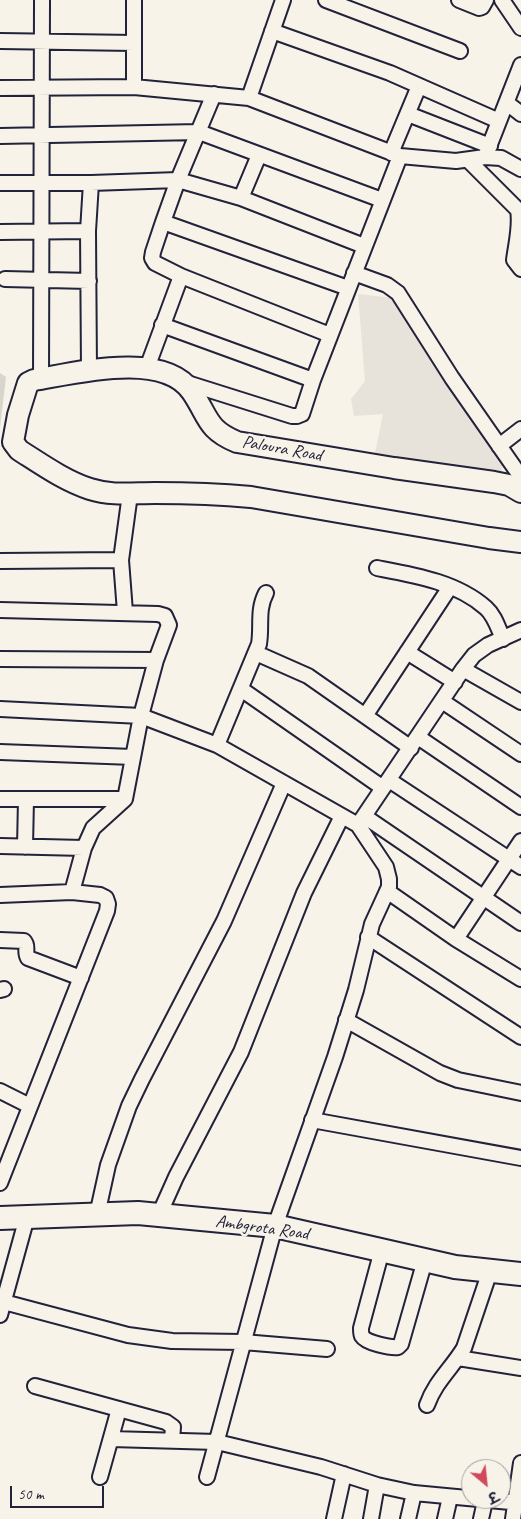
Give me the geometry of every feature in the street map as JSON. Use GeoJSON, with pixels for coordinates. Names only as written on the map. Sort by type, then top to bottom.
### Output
{"type":"FeatureCollection","features":[{"type":"Feature","properties":{"kind":"main road"},"geometry":{"type":"LineString","coordinates":[[184,382],[171,374],[147,368],[118,368],[89,371],[28,383],[7,444],[70,481],[90,489],[116,494],[212,493],[251,497],[521,542]]}},
{"type":"Feature","properties":{"kind":"main road","name":"Paloura Road"},"geometry":{"type":"LineString","coordinates":[[184,382],[212,426],[223,436],[237,442],[394,468],[494,482],[509,485],[521,492]]}},
{"type":"Feature","properties":{"kind":"main road","name":"Ambgrota Road"},"geometry":{"type":"LineString","coordinates":[[0,1218],[138,1213],[275,1226],[455,1267],[521,1274]]}},
{"type":"Feature","properties":{"kind":"street"},"geometry":{"type":"LineString","coordinates":[[41,379],[42,0]]}},
{"type":"Feature","properties":{"kind":"street"},"geometry":{"type":"LineString","coordinates":[[134,0],[134,88]]}},
{"type":"Feature","properties":{"kind":"street"},"geometry":{"type":"LineString","coordinates":[[249,98],[283,0]]}},
{"type":"Feature","properties":{"kind":"street"},"geometry":{"type":"LineString","coordinates":[[326,0],[460,51]]}},
{"type":"Feature","properties":{"kind":"street"},"geometry":{"type":"LineString","coordinates":[[459,0],[479,8],[482,7],[486,0]]}},
{"type":"Feature","properties":{"kind":"street"},"geometry":{"type":"LineString","coordinates":[[502,0],[521,28]]}},
{"type":"Feature","properties":{"kind":"street"},"geometry":{"type":"LineString","coordinates":[[272,31],[390,73],[499,121]]}},
{"type":"Feature","properties":{"kind":"street"},"geometry":{"type":"LineString","coordinates":[[0,41],[134,43]]}},
{"type":"Feature","properties":{"kind":"street"},"geometry":{"type":"LineString","coordinates":[[0,88],[134,88],[249,98],[395,154],[456,161],[468,160],[488,152],[521,65]]}},
{"type":"Feature","properties":{"kind":"street"},"geometry":{"type":"LineString","coordinates":[[184,382],[297,416],[302,414],[313,380],[382,200],[395,154],[419,86]]}},
{"type":"Feature","properties":{"kind":"street"},"geometry":{"type":"LineString","coordinates":[[214,94],[178,180],[152,258],[155,263],[181,276],[330,336]]}},
{"type":"Feature","properties":{"kind":"street"},"geometry":{"type":"LineString","coordinates":[[507,104],[521,114]]}},
{"type":"Feature","properties":{"kind":"street"},"geometry":{"type":"LineString","coordinates":[[408,114],[521,169]]}},
{"type":"Feature","properties":{"kind":"street"},"geometry":{"type":"LineString","coordinates":[[0,136],[199,132],[382,200]]}},
{"type":"Feature","properties":{"kind":"street"},"geometry":{"type":"LineString","coordinates":[[241,198],[259,155]]}},
{"type":"Feature","properties":{"kind":"street"},"geometry":{"type":"LineString","coordinates":[[468,160],[518,210],[520,226],[514,260],[521,269]]}},
{"type":"Feature","properties":{"kind":"street"},"geometry":{"type":"LineString","coordinates":[[0,183],[91,183],[178,180],[241,198],[364,246]]}},
{"type":"Feature","properties":{"kind":"street"},"geometry":{"type":"LineString","coordinates":[[89,371],[88,231],[91,183]]}},
{"type":"Feature","properties":{"kind":"street"},"geometry":{"type":"LineString","coordinates":[[163,222],[348,288]]}},
{"type":"Feature","properties":{"kind":"street"},"geometry":{"type":"LineString","coordinates":[[0,232],[88,231]]}},
{"type":"Feature","properties":{"kind":"street"},"geometry":{"type":"LineString","coordinates":[[354,273],[387,285],[398,293],[452,378],[521,477]]}},
{"type":"Feature","properties":{"kind":"street"},"geometry":{"type":"LineString","coordinates":[[147,368],[181,276]]}},
{"type":"Feature","properties":{"kind":"street"},"geometry":{"type":"LineString","coordinates":[[5,279],[88,281]]}},
{"type":"Feature","properties":{"kind":"street"},"geometry":{"type":"LineString","coordinates":[[162,325],[313,380]]}},
{"type":"Feature","properties":{"kind":"street"},"geometry":{"type":"LineString","coordinates":[[499,446],[521,428]]}},
{"type":"Feature","properties":{"kind":"street"},"geometry":{"type":"LineString","coordinates":[[125,612],[121,560],[130,494]]}},
{"type":"Feature","properties":{"kind":"street"},"geometry":{"type":"LineString","coordinates":[[0,561],[121,560]]}},
{"type":"Feature","properties":{"kind":"street"},"geometry":{"type":"LineString","coordinates":[[377,568],[418,576],[467,595],[515,635]]}},
{"type":"Feature","properties":{"kind":"street"},"geometry":{"type":"LineString","coordinates":[[365,716],[450,587]]}},
{"type":"Feature","properties":{"kind":"street"},"geometry":{"type":"LineString","coordinates":[[217,745],[256,653],[261,635],[260,607],[266,593]]}},
{"type":"Feature","properties":{"kind":"street"},"geometry":{"type":"LineString","coordinates":[[0,610],[125,612],[158,614],[165,616],[168,620],[141,716],[125,799],[93,828],[84,848],[72,892]]}},
{"type":"Feature","properties":{"kind":"street"},"geometry":{"type":"LineString","coordinates":[[361,821],[474,655],[488,645],[515,635]]}},
{"type":"Feature","properties":{"kind":"street"},"geometry":{"type":"LineString","coordinates":[[407,652],[455,682]]}},
{"type":"Feature","properties":{"kind":"street"},"geometry":{"type":"LineString","coordinates":[[256,653],[308,676],[365,716],[521,807]]}},
{"type":"Feature","properties":{"kind":"street"},"geometry":{"type":"LineString","coordinates":[[0,659],[156,660]]}},
{"type":"Feature","properties":{"kind":"street"},"geometry":{"type":"LineString","coordinates":[[463,669],[521,702]]}},
{"type":"Feature","properties":{"kind":"street"},"geometry":{"type":"LineString","coordinates":[[241,689],[386,784],[521,867]]}},
{"type":"Feature","properties":{"kind":"street"},"geometry":{"type":"LineString","coordinates":[[442,701],[521,754]]}},
{"type":"Feature","properties":{"kind":"street"},"geometry":{"type":"LineString","coordinates":[[0,709],[141,716],[217,745],[342,816],[361,821],[521,923]]}},
{"type":"Feature","properties":{"kind":"street"},"geometry":{"type":"LineString","coordinates":[[0,752],[133,757]]}},
{"type":"Feature","properties":{"kind":"street"},"geometry":{"type":"LineString","coordinates":[[97,1215],[108,1165],[130,1106],[142,1079],[224,922],[284,783]]}},
{"type":"Feature","properties":{"kind":"street"},"geometry":{"type":"LineString","coordinates":[[0,799],[125,799]]}},
{"type":"Feature","properties":{"kind":"street"},"geometry":{"type":"LineString","coordinates":[[26,799],[26,847]]}},
{"type":"Feature","properties":{"kind":"street"},"geometry":{"type":"LineString","coordinates":[[159,1215],[176,1177],[241,1052],[304,893],[342,816]]}},
{"type":"Feature","properties":{"kind":"street"},"geometry":{"type":"LineString","coordinates":[[207,1477],[275,1226],[356,990],[368,937],[390,879],[386,867],[361,821]]}},
{"type":"Feature","properties":{"kind":"street"},"geometry":{"type":"LineString","coordinates":[[456,939],[521,840]]}},
{"type":"Feature","properties":{"kind":"street"},"geometry":{"type":"LineString","coordinates":[[0,846],[84,848]]}},
{"type":"Feature","properties":{"kind":"street"},"geometry":{"type":"LineString","coordinates":[[387,891],[456,939],[521,979]]}},
{"type":"Feature","properties":{"kind":"street"},"geometry":{"type":"LineString","coordinates":[[0,895],[72,892],[100,895],[106,898],[108,904],[107,911],[0,1183]]}},
{"type":"Feature","properties":{"kind":"street"},"geometry":{"type":"LineString","coordinates":[[368,937],[521,1038]]}},
{"type":"Feature","properties":{"kind":"street"},"geometry":{"type":"LineString","coordinates":[[0,940],[24,941],[27,946],[26,955],[28,958],[81,978]]}},
{"type":"Feature","properties":{"kind":"street"},"geometry":{"type":"LineString","coordinates":[[346,1020],[449,1077],[476,1085],[521,1093]]}},
{"type":"Feature","properties":{"kind":"street"},"geometry":{"type":"LineString","coordinates":[[0,1091],[30,1106]]}},
{"type":"Feature","properties":{"kind":"street"},"geometry":{"type":"LineString","coordinates":[[312,1120],[521,1158]]}},
{"type":"Feature","properties":{"kind":"street"},"geometry":{"type":"LineString","coordinates":[[0,1315],[2,1301],[27,1217]]}},
{"type":"Feature","properties":{"kind":"street"},"geometry":{"type":"LineString","coordinates":[[382,1250],[361,1328],[361,1335],[366,1340],[393,1348],[401,1344],[425,1260]]}},
{"type":"Feature","properties":{"kind":"street"},"geometry":{"type":"LineString","coordinates":[[427,1405],[434,1388],[458,1358],[468,1339],[490,1271]]}},
{"type":"Feature","properties":{"kind":"street"},"geometry":{"type":"LineString","coordinates":[[2,1301],[128,1335],[172,1341],[243,1342],[327,1349]]}},
{"type":"Feature","properties":{"kind":"street"},"geometry":{"type":"LineString","coordinates":[[458,1358],[521,1368]]}},
{"type":"Feature","properties":{"kind":"street"},"geometry":{"type":"LineString","coordinates":[[35,1386],[171,1425],[173,1428],[172,1440]]}},
{"type":"Feature","properties":{"kind":"street"},"geometry":{"type":"LineString","coordinates":[[100,1477],[119,1409]]}},
{"type":"Feature","properties":{"kind":"street"},"geometry":{"type":"LineString","coordinates":[[111,1439],[217,1442],[414,1493],[461,1498]]}},
{"type":"Feature","properties":{"kind":"street"},"geometry":{"type":"LineString","coordinates":[[513,1519],[518,1503],[521,1463]]}},
{"type":"Feature","properties":{"kind":"street"},"geometry":{"type":"LineString","coordinates":[[334,1519],[344,1474]]}},
{"type":"Feature","properties":{"kind":"street"},"geometry":{"type":"LineString","coordinates":[[371,1519],[377,1484]]}},
{"type":"Feature","properties":{"kind":"street"},"geometry":{"type":"LineString","coordinates":[[408,1519],[414,1493]]}},
{"type":"Feature","properties":{"kind":"street"},"geometry":{"type":"LineString","coordinates":[[445,1519],[450,1497]]}},
{"type":"Feature","properties":{"kind":"shaded area"},"geometry":{"type":"Polygon","coordinates":[[[358,294],[393,298],[503,459],[501,477],[374,458],[383,414],[354,416],[351,399],[365,381],[358,294]]]}},
{"type":"Feature","properties":{"kind":"shaded area"},"geometry":{"type":"Polygon","coordinates":[[[0,373],[6,377],[0,428],[0,373]]]}}]}
